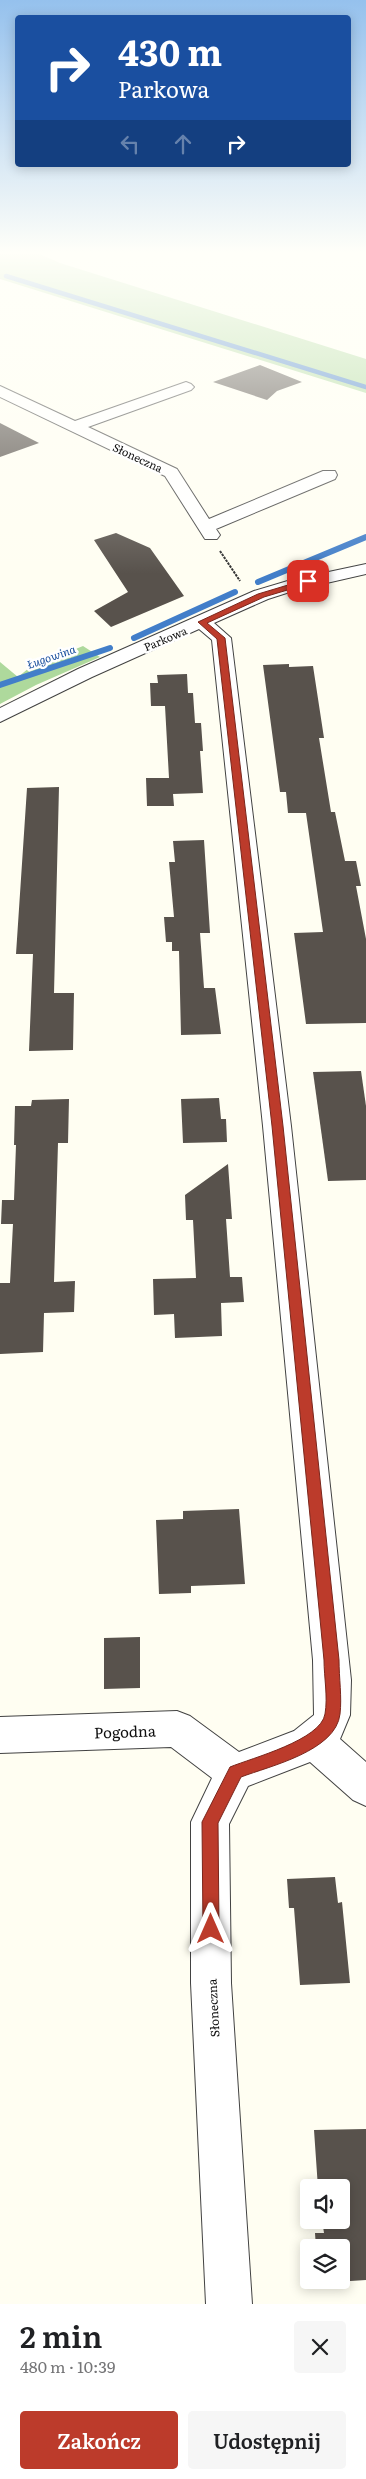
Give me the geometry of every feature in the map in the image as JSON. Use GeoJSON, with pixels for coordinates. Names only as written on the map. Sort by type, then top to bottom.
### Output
{"type":"FeatureCollection","features":[{"type":"Feature","properties":{"kind":"street"},"geometry":{"type":"LineString","coordinates":[[74,427],[186,387]]}},
{"type":"Feature","properties":{"kind":"street","name":"Słoneczna"},"geometry":{"type":"LineString","coordinates":[[0,391],[171,473],[208,531]]}},
{"type":"Feature","properties":{"kind":"street"},"geometry":{"type":"LineString","coordinates":[[208,531],[330,476]]}},
{"type":"Feature","properties":{"kind":"street","name":"Parkowa"},"geometry":{"type":"LineString","coordinates":[[0,716],[85,673],[261,595],[291,585],[366,569]]}},
{"type":"Feature","properties":{"kind":"street"},"geometry":{"type":"LineString","coordinates":[[202,622],[221,638],[277,1126],[330,1650],[332,1716],[325,1732],[314,1741],[236,1772]]}},
{"type":"Feature","properties":{"kind":"street","name":"Pogodna"},"geometry":{"type":"LineString","coordinates":[[0,1735],[177,1729],[236,1772]]}},
{"type":"Feature","properties":{"kind":"street"},"geometry":{"type":"LineString","coordinates":[[314,1741],[366,1788]]}},
{"type":"Feature","properties":{"kind":"street","name":"Słoneczna"},"geometry":{"type":"LineString","coordinates":[[229,2304],[211,1982],[210,1822],[236,1772]]}},
{"type":"Feature","properties":{"kind":"path"},"geometry":{"type":"LineString","coordinates":[[208,531],[238,579],[261,595]]}},
{"type":"Feature","properties":{"kind":"green space"},"geometry":{"type":"Polygon","coordinates":[[[255,359],[364,359],[366,359],[366,393],[255,359]]]}},
{"type":"Feature","properties":{"kind":"green space"},"geometry":{"type":"Polygon","coordinates":[[[83,646],[100,657],[36,685],[0,704],[0,662],[18,677],[29,668],[83,646]]]}},
{"type":"Feature","properties":{"kind":"building"},"geometry":{"type":"Polygon","coordinates":[[[260,365],[302,382],[277,391],[267,400],[213,382],[260,365]]]}},
{"type":"Feature","properties":{"kind":"building"},"geometry":{"type":"Polygon","coordinates":[[[0,423],[39,443],[0,457],[0,423]]]}},
{"type":"Feature","properties":{"kind":"building"},"geometry":{"type":"Polygon","coordinates":[[[116,533],[150,548],[184,596],[111,627],[94,611],[128,592],[94,540],[116,533]]]}},
{"type":"Feature","properties":{"kind":"building"},"geometry":{"type":"Polygon","coordinates":[[[289,664],[289,667],[313,666],[324,738],[319,738],[331,812],[335,812],[345,861],[356,861],[361,886],[356,886],[366,939],[366,1023],[306,1024],[294,933],[323,932],[306,813],[288,813],[286,792],[280,792],[263,665],[289,664]]]}},
{"type":"Feature","properties":{"kind":"building"},"geometry":{"type":"Polygon","coordinates":[[[187,674],[188,693],[193,693],[195,723],[201,723],[203,751],[200,751],[203,793],[173,794],[174,806],[147,806],[146,778],[169,778],[165,706],[151,706],[150,683],[158,683],[157,675],[187,674]]]}},
{"type":"Feature","properties":{"kind":"building"},"geometry":{"type":"Polygon","coordinates":[[[59,787],[54,993],[74,993],[73,1050],[29,1051],[33,954],[16,954],[27,788],[59,787]]]}},
{"type":"Feature","properties":{"kind":"building"},"geometry":{"type":"Polygon","coordinates":[[[204,840],[210,933],[200,933],[204,988],[215,988],[221,1034],[181,1035],[179,951],[172,951],[172,942],[166,942],[164,917],[174,917],[169,862],[175,862],[173,841],[204,840]]]}},
{"type":"Feature","properties":{"kind":"building"},"geometry":{"type":"Polygon","coordinates":[[[361,1071],[366,1106],[366,1180],[328,1181],[313,1072],[361,1071]]]}},
{"type":"Feature","properties":{"kind":"building"},"geometry":{"type":"Polygon","coordinates":[[[219,1098],[221,1119],[226,1119],[227,1142],[183,1143],[181,1099],[219,1098]]]}},
{"type":"Feature","properties":{"kind":"building"},"geometry":{"type":"Polygon","coordinates":[[[69,1099],[68,1143],[58,1143],[54,1282],[75,1281],[74,1312],[44,1313],[43,1352],[0,1354],[0,1283],[10,1283],[13,1224],[1,1224],[2,1200],[14,1200],[15,1106],[31,1106],[32,1100],[69,1099]]]}},
{"type":"Feature","properties":{"kind":"building"},"geometry":{"type":"Polygon","coordinates":[[[228,1164],[232,1219],[226,1219],[230,1277],[242,1277],[244,1302],[221,1303],[222,1336],[175,1338],[174,1314],[154,1315],[153,1279],[196,1278],[193,1220],[186,1220],[185,1195],[228,1164]]]}},
{"type":"Feature","properties":{"kind":"building"},"geometry":{"type":"Polygon","coordinates":[[[239,1509],[245,1584],[191,1586],[191,1593],[159,1594],[156,1520],[183,1519],[183,1511],[239,1509]]]}},
{"type":"Feature","properties":{"kind":"building"},"geometry":{"type":"Polygon","coordinates":[[[140,1637],[140,1688],[104,1689],[104,1638],[140,1637]]]}},
{"type":"Feature","properties":{"kind":"building"},"geometry":{"type":"Polygon","coordinates":[[[335,1877],[338,1903],[342,1902],[350,1983],[300,1985],[294,1908],[289,1908],[287,1879],[335,1877]]]}},
{"type":"Feature","properties":{"kind":"building"},"geometry":{"type":"Polygon","coordinates":[[[366,2129],[366,2280],[350,2281],[350,2239],[315,2239],[315,2233],[324,2233],[323,2229],[350,2229],[350,2179],[317,2179],[314,2130],[366,2129]]]}},
{"type":"Feature","properties":{"kind":"waterway"},"geometry":{"type":"LineString","coordinates":[[274,359],[366,387]]}},
{"type":"Feature","properties":{"kind":"waterway","name":"Ługowina"},"geometry":{"type":"LineString","coordinates":[[258,582],[366,537]]}},
{"type":"Feature","properties":{"kind":"waterway","name":"Ługowina"},"geometry":{"type":"LineString","coordinates":[[134,638],[235,592]]}},
{"type":"Feature","properties":{"kind":"waterway","name":"Ługowina"},"geometry":{"type":"LineString","coordinates":[[0,685],[110,648]]}},
{"type":"Feature","properties":{"kind":"route"},"geometry":{"type":"LineString","coordinates":[[211,1929],[210,1822],[236,1772],[314,1741],[325,1732],[332,1716],[331,1660],[277,1126],[221,638],[202,622],[261,595],[308,581]]}}]}
